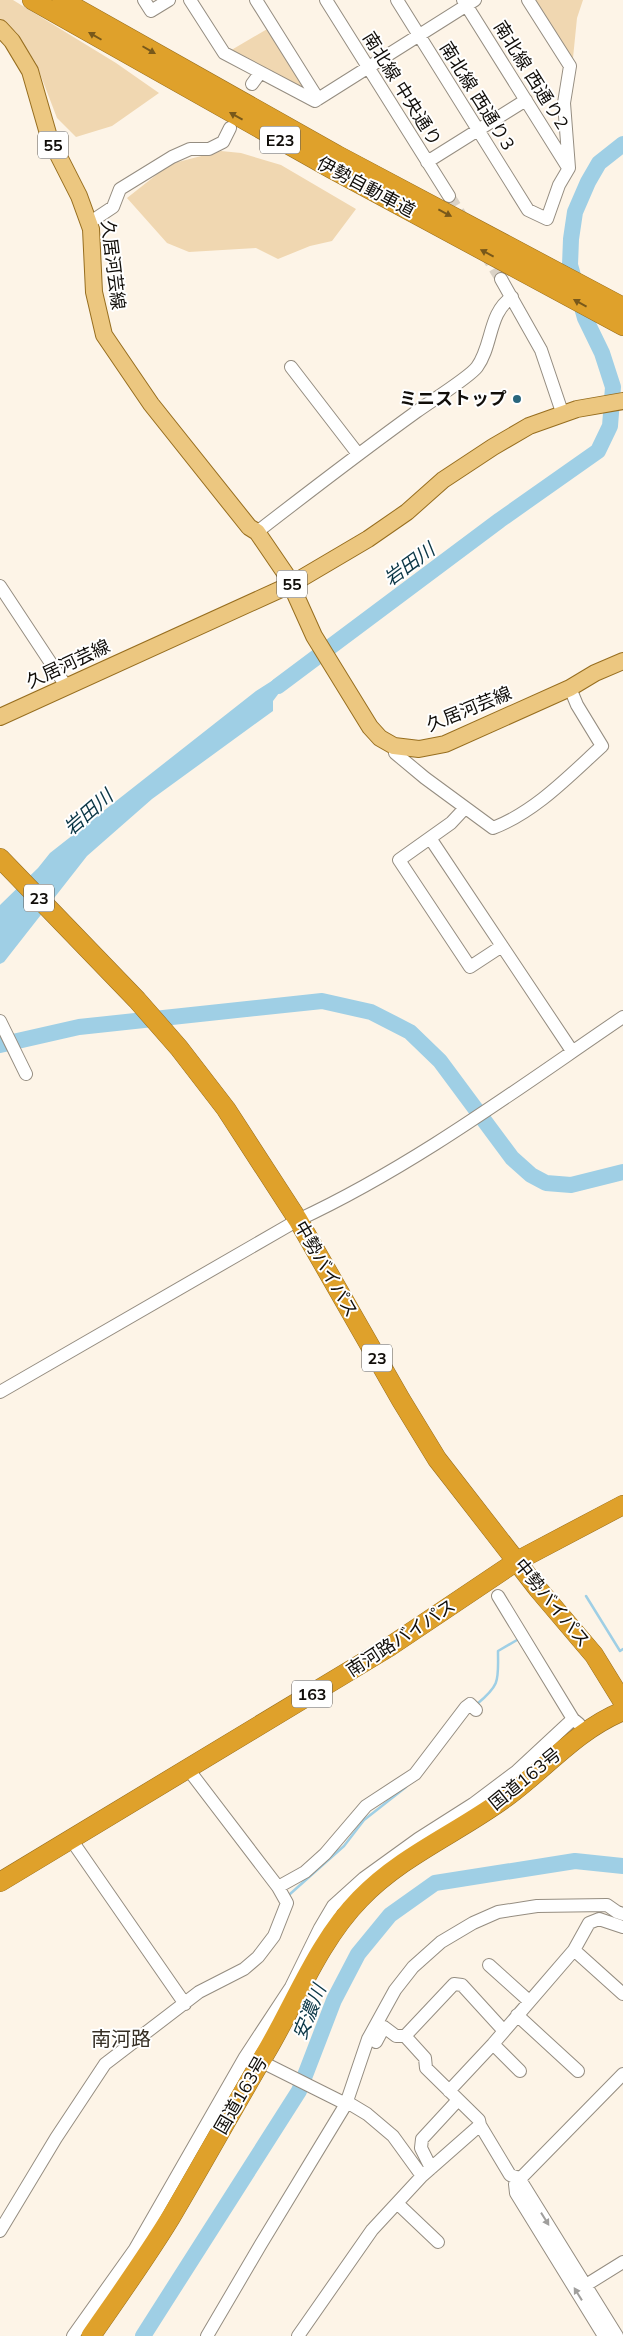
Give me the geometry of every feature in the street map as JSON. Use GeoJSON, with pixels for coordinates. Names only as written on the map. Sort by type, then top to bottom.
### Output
{"type":"FeatureCollection","features":[{"type":"Feature","properties":{"kind":"highway","name":"伊勢自動車道"},"geometry":{"type":"LineString","coordinates":[[32,0],[278,140],[533,269],[623,307]]}},
{"type":"Feature","properties":{"kind":"highway","name":"伊勢自動車道"},"geometry":{"type":"LineString","coordinates":[[62,0],[533,269],[623,326]]}},
{"type":"Feature","properties":{"kind":"highway","name":"中勢バイパス"},"geometry":{"type":"LineString","coordinates":[[0,858],[79,937],[137,1000],[179,1048],[226,1109],[298,1220],[437,1459],[555,1610],[594,1655],[623,1702]]}},
{"type":"Feature","properties":{"kind":"highway","name":"南河路バイパス"},"geometry":{"type":"LineString","coordinates":[[0,1882],[70,1838],[389,1648],[517,1561],[623,1505]]}},
{"type":"Feature","properties":{"kind":"highway","name":"国道163号"},"geometry":{"type":"LineString","coordinates":[[92,2336],[170,2218],[265,2063],[330,1935],[361,1897],[392,1871],[505,1799],[558,1752],[580,1725],[623,1711]]}},
{"type":"Feature","properties":{"kind":"main road","name":"久居河芸線"},"geometry":{"type":"LineString","coordinates":[[0,28],[12,41],[30,71],[49,137],[79,196],[89,223],[91,229],[94,292],[104,335],[152,404],[249,527],[257,532],[287,576],[314,636],[370,727],[380,738],[394,746],[419,749],[445,744],[570,688],[595,673],[623,661]]}},
{"type":"Feature","properties":{"kind":"main road","name":"久居河芸線"},"geometry":{"type":"LineString","coordinates":[[0,718],[66,686],[290,585],[376,534],[408,512],[443,480],[529,426],[570,412],[623,402]]}},
{"type":"Feature","properties":{"kind":"street"},"geometry":{"type":"LineString","coordinates":[[148,6],[169,0]]}},
{"type":"Feature","properties":{"kind":"street"},"geometry":{"type":"LineString","coordinates":[[190,0],[224,53],[315,101],[419,36],[468,2]]}},
{"type":"Feature","properties":{"kind":"street"},"geometry":{"type":"LineString","coordinates":[[256,0],[318,99]]}},
{"type":"Feature","properties":{"kind":"street","name":"南北線 中央通り"},"geometry":{"type":"LineString","coordinates":[[326,0],[449,196]]}},
{"type":"Feature","properties":{"kind":"street","name":"南北線 西通り3"},"geometry":{"type":"LineString","coordinates":[[396,0],[528,210],[547,219],[559,185],[569,168]]}},
{"type":"Feature","properties":{"kind":"street"},"geometry":{"type":"LineString","coordinates":[[528,0],[570,66],[564,103],[569,168]]}},
{"type":"Feature","properties":{"kind":"street","name":"南北線 西通り2"},"geometry":{"type":"LineString","coordinates":[[468,2],[569,168]]}},
{"type":"Feature","properties":{"kind":"street"},"geometry":{"type":"LineString","coordinates":[[252,84],[260,73]]}},
{"type":"Feature","properties":{"kind":"street"},"geometry":{"type":"LineString","coordinates":[[427,162],[526,100]]}},
{"type":"Feature","properties":{"kind":"street"},"geometry":{"type":"LineString","coordinates":[[89,223],[112,207],[120,189],[172,157],[190,149],[208,149],[223,142],[230,128]]}},
{"type":"Feature","properties":{"kind":"street"},"geometry":{"type":"LineString","coordinates":[[501,280],[541,350],[570,412]]}},
{"type":"Feature","properties":{"kind":"street"},"geometry":{"type":"LineString","coordinates":[[257,532],[358,454],[477,368],[488,344],[497,313],[505,302],[512,297]]}},
{"type":"Feature","properties":{"kind":"street"},"geometry":{"type":"LineString","coordinates":[[291,367],[358,454]]}},
{"type":"Feature","properties":{"kind":"street"},"geometry":{"type":"LineString","coordinates":[[0,586],[66,686]]}},
{"type":"Feature","properties":{"kind":"street"},"geometry":{"type":"LineString","coordinates":[[394,746],[395,753],[493,828],[507,822],[567,779],[602,746],[577,705],[570,688]]}},
{"type":"Feature","properties":{"kind":"street"},"geometry":{"type":"LineString","coordinates":[[465,808],[451,823],[399,860],[470,967],[502,946]]}},
{"type":"Feature","properties":{"kind":"street"},"geometry":{"type":"LineString","coordinates":[[430,838],[572,1052]]}},
{"type":"Feature","properties":{"kind":"street"},"geometry":{"type":"LineString","coordinates":[[0,1392],[298,1220],[430,1149],[623,1017]]}},
{"type":"Feature","properties":{"kind":"street"},"geometry":{"type":"LineString","coordinates":[[1,1023],[26,1074]]}},
{"type":"Feature","properties":{"kind":"street"},"geometry":{"type":"LineString","coordinates":[[73,2336],[135,2249],[245,2058],[291,1987],[320,1928],[334,1906],[364,1878],[418,1839],[473,1804],[580,1725],[498,1596]]}},
{"type":"Feature","properties":{"kind":"street"},"geometry":{"type":"LineString","coordinates":[[278,1887],[301,1875],[325,1854],[366,1806],[415,1774],[446,1732],[473,1707]]}},
{"type":"Feature","properties":{"kind":"street"},"geometry":{"type":"LineString","coordinates":[[0,2231],[56,2138],[105,2064],[199,1992],[244,1969],[264,1951],[274,1936],[288,1903],[278,1887],[188,1769]]}},
{"type":"Feature","properties":{"kind":"street"},"geometry":{"type":"LineString","coordinates":[[70,1838],[185,2004]]}},
{"type":"Feature","properties":{"kind":"street"},"geometry":{"type":"LineString","coordinates":[[353,2086],[355,2073],[368,2039],[394,1990],[417,1963],[441,1942],[488,1916],[512,1908],[607,1905],[616,1912],[623,1914]]}},
{"type":"Feature","properties":{"kind":"street"},"geometry":{"type":"LineString","coordinates":[[426,2172],[422,2140],[493,2044],[574,1950],[589,1923],[599,1919],[623,1927]]}},
{"type":"Feature","properties":{"kind":"street"},"geometry":{"type":"LineString","coordinates":[[574,1950],[623,1994]]}},
{"type":"Feature","properties":{"kind":"street"},"geometry":{"type":"LineString","coordinates":[[489,1965],[529,2001]]}},
{"type":"Feature","properties":{"kind":"street"},"geometry":{"type":"LineString","coordinates":[[405,2036],[454,1984],[462,1985],[504,2031]]}},
{"type":"Feature","properties":{"kind":"street"},"geometry":{"type":"LineString","coordinates":[[517,2015],[578,2071]]}},
{"type":"Feature","properties":{"kind":"street"},"geometry":{"type":"LineString","coordinates":[[208,2336],[260,2244],[345,2103],[384,2027],[396,2036],[405,2036],[426,2058],[426,2068],[479,2120],[480,2125],[510,2176],[519,2178],[617,2336]]}},
{"type":"Feature","properties":{"kind":"street"},"geometry":{"type":"LineString","coordinates":[[493,2044],[520,2071]]}},
{"type":"Feature","properties":{"kind":"street"},"geometry":{"type":"LineString","coordinates":[[265,2063],[367,2114],[393,2136],[426,2172]]}},
{"type":"Feature","properties":{"kind":"street"},"geometry":{"type":"LineString","coordinates":[[604,2336],[516,2193],[515,2184],[623,2074]]}},
{"type":"Feature","properties":{"kind":"street"},"geometry":{"type":"LineString","coordinates":[[298,2336],[372,2230],[426,2172],[480,2125]]}},
{"type":"Feature","properties":{"kind":"street"},"geometry":{"type":"LineString","coordinates":[[398,2204],[438,2242]]}},
{"type":"Feature","properties":{"kind":"street"},"geometry":{"type":"LineString","coordinates":[[586,2285],[623,2262]]}},
{"type":"Feature","properties":{"kind":"shaded area"},"geometry":{"type":"Polygon","coordinates":[[[0,0],[13,0],[116,63],[159,93],[112,126],[76,137],[57,118],[36,63],[16,32],[0,21],[0,0]]]}},
{"type":"Feature","properties":{"kind":"shaded area"},"geometry":{"type":"Polygon","coordinates":[[[533,0],[583,0],[577,18],[573,58],[571,59],[533,0]]]}},
{"type":"Feature","properties":{"kind":"shaded area"},"geometry":{"type":"Polygon","coordinates":[[[269,28],[304,84],[299,89],[228,52],[269,28]]]}},
{"type":"Feature","properties":{"kind":"shaded area"},"geometry":{"type":"Polygon","coordinates":[[[221,151],[241,153],[281,165],[356,209],[332,241],[310,246],[278,259],[256,248],[189,252],[167,243],[127,198],[170,164],[221,151]]]}},
{"type":"Feature","properties":{"kind":"water"},"geometry":{"type":"Polygon","coordinates":[[[303,661],[273,701],[273,711],[152,799],[87,856],[4,962],[0,964],[0,905],[38,868],[50,853],[256,691],[303,661]]]}},
{"type":"Feature","properties":{"kind":"waterway","name":"岩田川"},"geometry":{"type":"LineString","coordinates":[[278,686],[500,520],[598,451],[610,426],[613,387],[602,353],[585,318],[570,265],[571,239],[575,212],[588,182],[599,163],[623,144]]}},
{"type":"Feature","properties":{"kind":"waterway"},"geometry":{"type":"LineString","coordinates":[[0,1045],[79,1027],[322,1001],[371,1012],[410,1032],[440,1061],[512,1158],[531,1175],[546,1183],[571,1185],[623,1172]]}},
{"type":"Feature","properties":{"kind":"waterway"},"geometry":{"type":"LineString","coordinates":[[586,1596],[620,1651],[623,1649]]}},
{"type":"Feature","properties":{"kind":"waterway"},"geometry":{"type":"LineString","coordinates":[[477,1704],[490,1691],[496,1681],[498,1675],[498,1651],[517,1640]]}},
{"type":"Feature","properties":{"kind":"waterway"},"geometry":{"type":"LineString","coordinates":[[290,1894],[344,1846],[364,1820],[406,1787]]}},
{"type":"Feature","properties":{"kind":"waterway","name":"安濃川"},"geometry":{"type":"LineString","coordinates":[[143,2336],[299,2091],[334,2000],[358,1954],[390,1915],[435,1883],[575,1861],[623,1866]]}},
{"type":"Feature","properties":{"kind":"tunnel"},"geometry":{"type":"LineString","coordinates":[[449,196],[465,222]]}},
{"type":"Feature","properties":{"kind":"tunnel"},"geometry":{"type":"LineString","coordinates":[[485,253],[501,279]]}},
{"type":"Feature","properties":{"kind":"place","name":"ミニストップ"},"geometry":{"type":"Point","coordinates":[517,399]}},
{"type":"Feature","properties":{"kind":"district","name":"南河路"},"geometry":{"type":"Point","coordinates":[121,2039]}}]}
